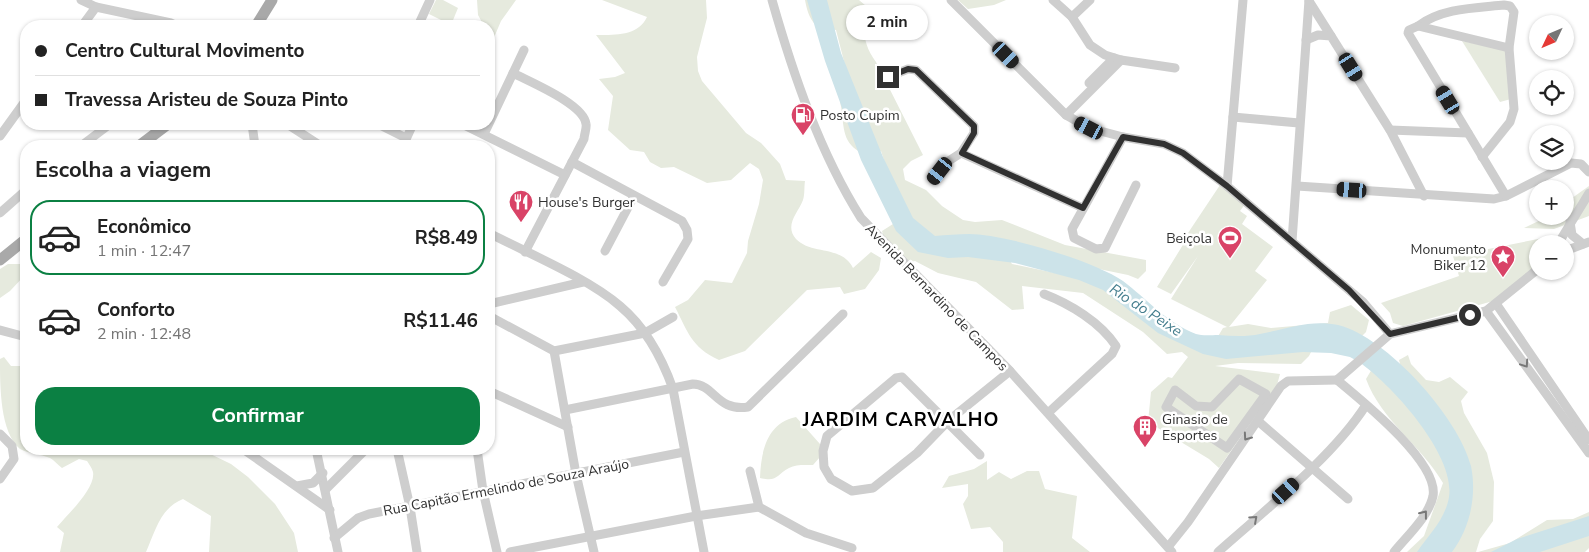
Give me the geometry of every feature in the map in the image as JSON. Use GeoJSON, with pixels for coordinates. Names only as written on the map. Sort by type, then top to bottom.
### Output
{"type":"FeatureCollection","features":[{"type":"Feature","properties":{"kind":"main road"},"geometry":{"type":"LineString","coordinates":[[260,20],[272,0]]}},
{"type":"Feature","properties":{"kind":"main road"},"geometry":{"type":"LineString","coordinates":[[147,140],[160,130]]}},
{"type":"Feature","properties":{"kind":"main road"},"geometry":{"type":"LineString","coordinates":[[0,260],[20,244]]}},
{"type":"Feature","properties":{"kind":"street"},"geometry":{"type":"LineString","coordinates":[[81,0],[96,7],[157,20]]}},
{"type":"Feature","properties":{"kind":"street"},"geometry":{"type":"LineString","coordinates":[[421,20],[430,0]]}},
{"type":"Feature","properties":{"kind":"street","name":"Avenida Bernardino de Campos"},"geometry":{"type":"LineString","coordinates":[[772,0],[780,30],[825,152],[843,190],[861,218],[1010,372],[1170,550]]}},
{"type":"Feature","properties":{"kind":"street"},"geometry":{"type":"LineString","coordinates":[[951,0],[1064,113],[1089,128],[1123,137],[1164,144],[1183,153],[1227,186],[1363,302],[1387,336]]}},
{"type":"Feature","properties":{"kind":"street"},"geometry":{"type":"LineString","coordinates":[[1053,0],[1072,17],[1090,45],[1117,59],[1175,68]]}},
{"type":"Feature","properties":{"kind":"street"},"geometry":{"type":"LineString","coordinates":[[1072,17],[1090,0]]}},
{"type":"Feature","properties":{"kind":"street"},"geometry":{"type":"LineString","coordinates":[[1227,186],[1243,0]]}},
{"type":"Feature","properties":{"kind":"street"},"geometry":{"type":"LineString","coordinates":[[1309,0],[1390,130],[1424,196]]}},
{"type":"Feature","properties":{"kind":"street"},"geometry":{"type":"LineString","coordinates":[[1292,241],[1309,0]]}},
{"type":"Feature","properties":{"kind":"street"},"geometry":{"type":"LineString","coordinates":[[1482,157],[1510,122],[1514,109],[1510,48],[1514,12],[1510,6],[1504,5],[1435,15],[1418,26],[1411,28],[1408,33],[1482,157],[1506,196]]}},
{"type":"Feature","properties":{"kind":"street"},"geometry":{"type":"LineString","coordinates":[[86,20],[96,7]]}},
{"type":"Feature","properties":{"kind":"street"},"geometry":{"type":"LineString","coordinates":[[1418,26],[1510,48]]}},
{"type":"Feature","properties":{"kind":"street"},"geometry":{"type":"LineString","coordinates":[[1306,40],[1318,35],[1331,36]]}},
{"type":"Feature","properties":{"kind":"street"},"geometry":{"type":"LineString","coordinates":[[495,111],[524,50]]}},
{"type":"Feature","properties":{"kind":"street"},"geometry":{"type":"LineString","coordinates":[[1064,113],[1117,59]]}},
{"type":"Feature","properties":{"kind":"street"},"geometry":{"type":"LineString","coordinates":[[888,77],[908,69],[916,70],[972,123],[974,133],[962,153],[947,162],[933,180]]}},
{"type":"Feature","properties":{"kind":"street"},"geometry":{"type":"LineString","coordinates":[[513,73],[573,105],[581,114],[586,124],[584,139],[572,162],[563,174],[525,252]]}},
{"type":"Feature","properties":{"kind":"street"},"geometry":{"type":"LineString","coordinates":[[0,136],[20,108]]}},
{"type":"Feature","properties":{"kind":"street"},"geometry":{"type":"LineString","coordinates":[[1233,117],[1299,122]]}},
{"type":"Feature","properties":{"kind":"street"},"geometry":{"type":"LineString","coordinates":[[89,140],[102,130]]}},
{"type":"Feature","properties":{"kind":"street"},"geometry":{"type":"LineString","coordinates":[[296,130],[312,140]]}},
{"type":"Feature","properties":{"kind":"street"},"geometry":{"type":"LineString","coordinates":[[387,130],[401,140]]}},
{"type":"Feature","properties":{"kind":"street"},"geometry":{"type":"LineString","coordinates":[[475,130],[563,174]]}},
{"type":"Feature","properties":{"kind":"street"},"geometry":{"type":"LineString","coordinates":[[484,134],[486,130]]}},
{"type":"Feature","properties":{"kind":"street"},"geometry":{"type":"LineString","coordinates":[[1390,130],[1468,133]]}},
{"type":"Feature","properties":{"kind":"street"},"geometry":{"type":"LineString","coordinates":[[1123,137],[1072,229],[1074,238],[1096,249],[1105,248],[1136,185]]}},
{"type":"Feature","properties":{"kind":"street"},"geometry":{"type":"LineString","coordinates":[[962,153],[1083,208]]}},
{"type":"Feature","properties":{"kind":"street"},"geometry":{"type":"LineString","coordinates":[[572,162],[682,221],[687,230],[688,239],[663,282]]}},
{"type":"Feature","properties":{"kind":"street"},"geometry":{"type":"LineString","coordinates":[[1297,186],[1479,199],[1506,196],[1571,163],[1580,164],[1589,172]]}},
{"type":"Feature","properties":{"kind":"street"},"geometry":{"type":"LineString","coordinates":[[1574,215],[1589,193]]}},
{"type":"Feature","properties":{"kind":"street"},"geometry":{"type":"LineString","coordinates":[[2,208],[20,194]]}},
{"type":"Feature","properties":{"kind":"street"},"geometry":{"type":"LineString","coordinates":[[605,251],[634,196]]}},
{"type":"Feature","properties":{"kind":"street"},"geometry":{"type":"LineString","coordinates":[[1571,225],[1572,236],[1586,243]]}},
{"type":"Feature","properties":{"kind":"street"},"geometry":{"type":"LineString","coordinates":[[495,236],[583,282],[619,305],[645,333],[667,373],[673,389],[704,552]]}},
{"type":"Feature","properties":{"kind":"street"},"geometry":{"type":"LineString","coordinates":[[1574,248],[1586,243]]}},
{"type":"Feature","properties":{"kind":"street"},"geometry":{"type":"LineString","coordinates":[[1231,451],[1258,421],[1284,383],[1337,380],[1387,336],[1486,311],[1529,277]]}},
{"type":"Feature","properties":{"kind":"street"},"geometry":{"type":"LineString","coordinates":[[495,303],[583,282]]}},
{"type":"Feature","properties":{"kind":"street"},"geometry":{"type":"LineString","coordinates":[[1044,294],[1064,302],[1081,313],[1111,338],[1116,346],[1112,354],[1048,413]]}},
{"type":"Feature","properties":{"kind":"street"},"geometry":{"type":"LineString","coordinates":[[1497,304],[1518,345],[1567,415],[1589,453]]}},
{"type":"Feature","properties":{"kind":"street"},"geometry":{"type":"LineString","coordinates":[[1486,311],[1518,345]]}},
{"type":"Feature","properties":{"kind":"street"},"geometry":{"type":"LineString","coordinates":[[565,410],[700,384],[725,404],[736,409],[748,408],[843,314]]}},
{"type":"Feature","properties":{"kind":"street"},"geometry":{"type":"LineString","coordinates":[[495,319],[554,351],[645,333],[673,317]]}},
{"type":"Feature","properties":{"kind":"street"},"geometry":{"type":"LineString","coordinates":[[0,330],[20,335]]}},
{"type":"Feature","properties":{"kind":"street"},"geometry":{"type":"LineString","coordinates":[[554,351],[576,474],[594,552]]}},
{"type":"Feature","properties":{"kind":"street"},"geometry":{"type":"LineString","coordinates":[[980,455],[948,421],[906,379],[896,378],[828,436],[823,451],[824,468],[831,479],[852,491],[873,488],[917,453],[948,421],[1010,372]]}},
{"type":"Feature","properties":{"kind":"street"},"geometry":{"type":"LineString","coordinates":[[1170,550],[1231,451],[1266,394],[1239,379],[1212,407],[1196,406],[1176,390],[1166,407],[1231,451]]}},
{"type":"Feature","properties":{"kind":"street"},"geometry":{"type":"LineString","coordinates":[[1337,380],[1395,430],[1409,446],[1424,467],[1434,493],[1430,506],[1394,552]]}},
{"type":"Feature","properties":{"kind":"street"},"geometry":{"type":"LineString","coordinates":[[495,394],[568,427]]}},
{"type":"Feature","properties":{"kind":"street"},"geometry":{"type":"LineString","coordinates":[[1218,552],[1312,466],[1358,417],[1366,404]]}},
{"type":"Feature","properties":{"kind":"street"},"geometry":{"type":"LineString","coordinates":[[1567,415],[1589,440]]}},
{"type":"Feature","properties":{"kind":"street"},"geometry":{"type":"LineString","coordinates":[[1258,421],[1348,499]]}},
{"type":"Feature","properties":{"kind":"street"},"geometry":{"type":"LineString","coordinates":[[0,434],[12,446],[14,459],[0,479]]}},
{"type":"Feature","properties":{"kind":"street","name":"Rua Capitão Ermelindo de Souza Araújo"},"geometry":{"type":"LineString","coordinates":[[334,538],[358,518],[369,514],[684,452]]}},
{"type":"Feature","properties":{"kind":"street"},"geometry":{"type":"LineString","coordinates":[[252,455],[330,510]]}},
{"type":"Feature","properties":{"kind":"street"},"geometry":{"type":"LineString","coordinates":[[318,455],[338,552]]}},
{"type":"Feature","properties":{"kind":"street"},"geometry":{"type":"LineString","coordinates":[[326,489],[360,455]]}},
{"type":"Feature","properties":{"kind":"street"},"geometry":{"type":"LineString","coordinates":[[398,455],[410,507],[417,552]]}},
{"type":"Feature","properties":{"kind":"street"},"geometry":{"type":"LineString","coordinates":[[478,455],[483,491],[497,552]]}},
{"type":"Feature","properties":{"kind":"street"},"geometry":{"type":"LineString","coordinates":[[750,471],[760,507]]}},
{"type":"Feature","properties":{"kind":"street"},"geometry":{"type":"LineString","coordinates":[[296,486],[313,483],[322,473]]}},
{"type":"Feature","properties":{"kind":"street"},"geometry":{"type":"LineString","coordinates":[[510,552],[696,516],[760,507],[806,533],[852,548]]}},
{"type":"Feature","properties":{"kind":"shaded area"},"geometry":{"type":"Polygon","coordinates":[[[436,0],[443,0],[458,8],[453,20],[441,20],[429,14],[436,0]]]}},
{"type":"Feature","properties":{"kind":"shaded area"},"geometry":{"type":"Polygon","coordinates":[[[477,0],[516,0],[501,21],[495,35],[495,20],[481,20],[478,15],[477,0]]]}},
{"type":"Feature","properties":{"kind":"shaded area"},"geometry":{"type":"Polygon","coordinates":[[[602,0],[706,0],[707,18],[697,57],[698,71],[702,81],[746,133],[761,143],[780,164],[786,180],[805,181],[803,200],[793,219],[791,229],[796,239],[810,247],[842,256],[853,268],[871,252],[881,258],[879,270],[865,289],[844,294],[840,287],[807,290],[745,351],[719,360],[696,344],[675,307],[688,300],[705,280],[732,283],[747,253],[748,241],[759,204],[763,180],[759,169],[750,163],[731,180],[707,183],[674,167],[661,168],[650,162],[644,152],[630,150],[608,130],[613,96],[599,79],[615,77],[625,73],[596,35],[619,34],[632,31],[638,28],[647,17],[602,0]]]}},
{"type":"Feature","properties":{"kind":"shaded area"},"geometry":{"type":"Polygon","coordinates":[[[805,0],[859,0],[866,6],[864,29],[868,49],[923,155],[911,161],[903,169],[905,180],[926,190],[942,206],[963,220],[975,222],[1002,220],[1065,245],[1146,260],[1146,271],[1138,279],[1128,275],[1002,249],[1012,264],[1093,281],[1168,333],[1217,338],[1223,328],[1227,327],[1171,299],[1198,256],[1171,294],[1157,287],[1189,235],[1195,237],[1188,233],[1220,185],[1245,204],[1240,211],[1247,216],[1242,224],[1273,247],[1255,271],[1267,280],[1229,327],[1248,324],[1271,328],[1328,323],[1330,312],[1351,305],[1369,320],[1366,332],[1358,340],[1314,346],[1309,356],[1301,364],[1238,363],[1215,366],[1280,374],[1277,385],[1219,468],[1209,459],[1148,422],[1151,392],[1168,377],[1172,378],[1188,357],[1182,352],[1167,354],[1143,332],[1083,293],[1022,286],[1024,309],[1012,310],[976,282],[938,273],[915,261],[911,262],[886,241],[882,231],[893,224],[899,206],[881,151],[870,157],[851,145],[845,135],[840,97],[842,90],[849,81],[836,30],[824,29],[816,25],[808,13],[805,0]]]}},
{"type":"Feature","properties":{"kind":"shaded area"},"geometry":{"type":"Polygon","coordinates":[[[958,0],[1006,0],[994,5],[968,9],[958,0]]]}},
{"type":"Feature","properties":{"kind":"shaded area"},"geometry":{"type":"Polygon","coordinates":[[[1462,41],[1507,50],[1511,99],[1500,102],[1462,41]]]}},
{"type":"Feature","properties":{"kind":"shaded area"},"geometry":{"type":"Polygon","coordinates":[[[1589,186],[1589,216],[1574,222],[1574,197],[1589,186]]]}},
{"type":"Feature","properties":{"kind":"shaded area"},"geometry":{"type":"Polygon","coordinates":[[[1530,225],[1565,225],[1554,229],[1524,228],[1530,225]]]}},
{"type":"Feature","properties":{"kind":"shaded area"},"geometry":{"type":"Polygon","coordinates":[[[1529,241],[1529,274],[1504,298],[1403,326],[1393,323],[1390,313],[1381,303],[1459,276],[1453,256],[1529,241]]]}},
{"type":"Feature","properties":{"kind":"shaded area"},"geometry":{"type":"Polygon","coordinates":[[[8,264],[20,264],[20,280],[0,298],[0,269],[8,264]]]}},
{"type":"Feature","properties":{"kind":"shaded area"},"geometry":{"type":"Polygon","coordinates":[[[1408,355],[1411,364],[1426,380],[1439,382],[1450,377],[1468,392],[1461,401],[1464,413],[1487,453],[1494,482],[1493,521],[1480,539],[1476,552],[1407,552],[1424,536],[1443,483],[1424,456],[1381,407],[1366,379],[1372,369],[1392,378],[1468,480],[1466,453],[1437,410],[1402,372],[1399,360],[1408,355]]]}},
{"type":"Feature","properties":{"kind":"shaded area"},"geometry":{"type":"Polygon","coordinates":[[[4,357],[11,366],[20,366],[20,449],[8,432],[2,408],[0,359],[4,357]]]}},
{"type":"Feature","properties":{"kind":"shaded area"},"geometry":{"type":"Polygon","coordinates":[[[796,417],[820,444],[820,457],[813,465],[792,467],[770,479],[760,478],[764,448],[772,432],[786,420],[796,417]]]}},
{"type":"Feature","properties":{"kind":"shaded area"},"geometry":{"type":"Polygon","coordinates":[[[39,455],[212,455],[231,464],[248,477],[275,504],[294,533],[298,552],[209,552],[211,516],[183,499],[169,508],[159,521],[146,552],[60,552],[64,533],[57,527],[86,493],[93,478],[93,472],[87,461],[79,459],[62,468],[50,458],[39,455]]]}},
{"type":"Feature","properties":{"kind":"shaded area"},"geometry":{"type":"Polygon","coordinates":[[[987,461],[987,480],[999,472],[1011,479],[1027,471],[1039,471],[1045,489],[1077,496],[1072,538],[1090,552],[1003,552],[1003,542],[990,527],[971,529],[963,504],[968,496],[968,484],[942,488],[949,476],[974,469],[987,461]]]}},
{"type":"Feature","properties":{"kind":"shaded area"},"geometry":{"type":"Polygon","coordinates":[[[1589,512],[1589,548],[1585,552],[1478,552],[1510,543],[1547,520],[1573,519],[1589,512]]]}},
{"type":"Feature","properties":{"kind":"water","name":"Rio do Peixe"},"geometry":{"type":"Polygon","coordinates":[[[807,0],[827,0],[841,53],[883,157],[913,218],[935,236],[985,235],[1071,257],[1110,273],[1123,281],[1166,317],[1196,334],[1250,336],[1299,325],[1328,323],[1357,333],[1378,345],[1398,362],[1437,403],[1464,447],[1471,466],[1473,489],[1468,522],[1452,552],[1417,552],[1444,513],[1449,497],[1448,480],[1442,461],[1419,422],[1388,386],[1359,362],[1350,357],[1331,353],[1303,352],[1226,359],[1203,354],[1158,333],[1103,290],[1079,280],[1015,263],[968,257],[948,258],[918,252],[896,231],[861,160],[825,61],[807,0]]]}},
{"type":"Feature","properties":{"kind":"water"},"geometry":{"type":"Polygon","coordinates":[[[1589,516],[1589,536],[1540,552],[1491,552],[1517,539],[1589,516]]]}},
{"type":"Feature","properties":{"kind":"place","name":"Posto Cupim"},"geometry":{"type":"Point","coordinates":[803,136]}},
{"type":"Feature","properties":{"kind":"place","name":"House's Burger"},"geometry":{"type":"Point","coordinates":[521,223]}},
{"type":"Feature","properties":{"kind":"place","name":"Beiçola"},"geometry":{"type":"Point","coordinates":[1230,259]}},
{"type":"Feature","properties":{"kind":"place","name":"Monumento Biker 12"},"geometry":{"type":"Point","coordinates":[1503,278]}},
{"type":"Feature","properties":{"kind":"place","name":"Ginasio de Esportes"},"geometry":{"type":"Point","coordinates":[1145,448]}},
{"type":"Feature","properties":{"kind":"district","name":"JARDIM CARVALHO"},"geometry":{"type":"Point","coordinates":[901,419]}},
{"type":"Feature","properties":{"kind":"route"},"geometry":{"type":"LineString","coordinates":[[888,77],[908,69],[920,72],[974,126],[974,133],[962,153],[1083,208],[1123,137],[1164,144],[1183,153],[1227,186],[1363,302],[1390,334],[1470,315]]}}]}
